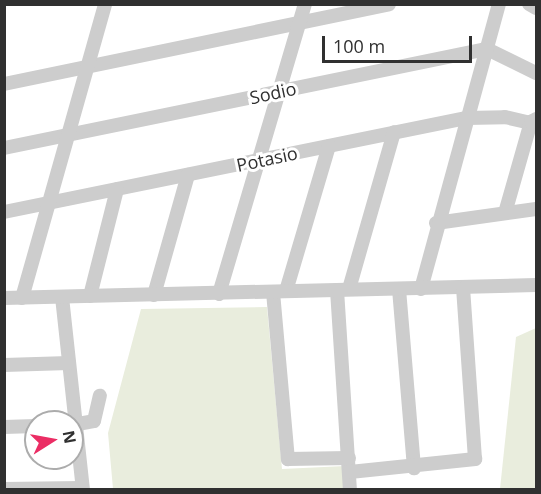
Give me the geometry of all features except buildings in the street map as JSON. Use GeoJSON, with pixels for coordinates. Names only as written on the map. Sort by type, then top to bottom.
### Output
{"type":"FeatureCollection","features":[{"type":"Feature","properties":{"kind":"street"},"geometry":{"type":"LineString","coordinates":[[22,298],[105,4]]}},
{"type":"Feature","properties":{"kind":"street"},"geometry":{"type":"LineString","coordinates":[[219,294],[305,4]]}},
{"type":"Feature","properties":{"kind":"street"},"geometry":{"type":"LineString","coordinates":[[4,84],[389,4]]}},
{"type":"Feature","properties":{"kind":"street"},"geometry":{"type":"LineString","coordinates":[[421,289],[436,223],[500,4]]}},
{"type":"Feature","properties":{"kind":"street"},"geometry":{"type":"LineString","coordinates":[[529,4],[537,8]]}},
{"type":"Feature","properties":{"kind":"street"},"geometry":{"type":"LineString","coordinates":[[487,49],[537,74]]}},
{"type":"Feature","properties":{"kind":"street","name":"Sodio"},"geometry":{"type":"LineString","coordinates":[[4,148],[487,49]]}},
{"type":"Feature","properties":{"kind":"street","name":"Potasio"},"geometry":{"type":"LineString","coordinates":[[4,212],[466,118],[535,122]]}},
{"type":"Feature","properties":{"kind":"street"},"geometry":{"type":"LineString","coordinates":[[505,213],[535,122]]}},
{"type":"Feature","properties":{"kind":"street"},"geometry":{"type":"LineString","coordinates":[[350,489],[343,290],[394,132]]}},
{"type":"Feature","properties":{"kind":"street"},"geometry":{"type":"LineString","coordinates":[[329,146],[280,291],[288,459],[414,468],[475,459],[463,288]]}},
{"type":"Feature","properties":{"kind":"street"},"geometry":{"type":"LineString","coordinates":[[154,295],[188,175]]}},
{"type":"Feature","properties":{"kind":"street"},"geometry":{"type":"LineString","coordinates":[[90,296],[117,189]]}},
{"type":"Feature","properties":{"kind":"street"},"geometry":{"type":"LineString","coordinates":[[436,223],[537,209]]}},
{"type":"Feature","properties":{"kind":"street"},"geometry":{"type":"LineString","coordinates":[[4,298],[537,285]]}},
{"type":"Feature","properties":{"kind":"street"},"geometry":{"type":"LineString","coordinates":[[399,289],[414,468]]}},
{"type":"Feature","properties":{"kind":"street"},"geometry":{"type":"LineString","coordinates":[[62,297],[73,410]]}},
{"type":"Feature","properties":{"kind":"street"},"geometry":{"type":"LineString","coordinates":[[4,365],[69,363]]}},
{"type":"Feature","properties":{"kind":"street"},"geometry":{"type":"LineString","coordinates":[[84,422],[97,419],[100,396]]}},
{"type":"Feature","properties":{"kind":"street"},"geometry":{"type":"LineString","coordinates":[[4,427],[24,426]]}},
{"type":"Feature","properties":{"kind":"street"},"geometry":{"type":"LineString","coordinates":[[4,489],[82,489],[80,470]]}},
{"type":"Feature","properties":{"kind":"green space"},"geometry":{"type":"Polygon","coordinates":[[[267,307],[282,469],[345,466],[344,489],[113,489],[108,433],[141,309],[267,307]]]}},
{"type":"Feature","properties":{"kind":"green space"},"geometry":{"type":"Polygon","coordinates":[[[536,328],[536,489],[500,489],[516,337],[536,328]]]}}]}
